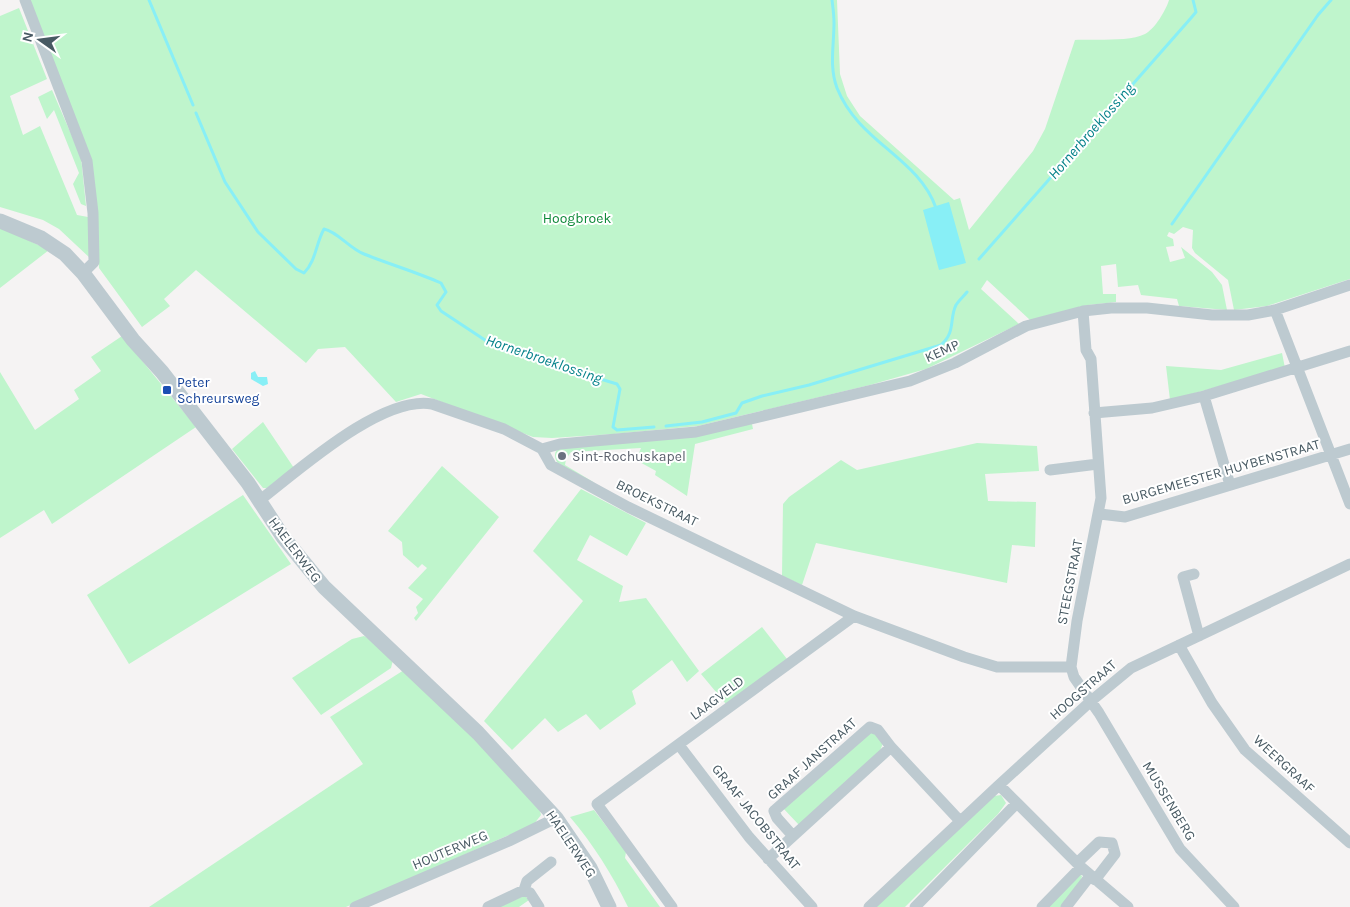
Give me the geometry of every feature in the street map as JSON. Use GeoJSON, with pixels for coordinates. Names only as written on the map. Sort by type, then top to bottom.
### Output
{"type":"FeatureCollection","features":[{"type":"Feature","properties":{"kind":"street"},"geometry":{"type":"LineString","coordinates":[[25,0],[87,161],[93,213],[94,262],[83,273]]}},
{"type":"Feature","properties":{"kind":"street","name":"HAELERWEG"},"geometry":{"type":"LineString","coordinates":[[0,221],[41,238],[65,254],[83,273],[132,340],[162,372],[260,500],[293,551],[324,587],[478,733],[556,818],[590,868],[610,907]]}},
{"type":"Feature","properties":{"kind":"street","name":"KEMP"},"geometry":{"type":"LineString","coordinates":[[542,448],[560,444],[696,432],[910,381],[955,363],[1026,326],[1082,311],[1111,308],[1147,308],[1221,315],[1248,315],[1275,310],[1350,285]]}},
{"type":"Feature","properties":{"kind":"street"},"geometry":{"type":"LineString","coordinates":[[1275,310],[1350,504]]}},
{"type":"Feature","properties":{"kind":"street","name":"STEEGSTRAAT"},"geometry":{"type":"LineString","coordinates":[[1071,667],[1077,621],[1100,514],[1101,498],[1091,359],[1086,350],[1082,311]]}},
{"type":"Feature","properties":{"kind":"street"},"geometry":{"type":"LineString","coordinates":[[1094,413],[1152,408],[1204,396],[1298,369],[1350,351]]}},
{"type":"Feature","properties":{"kind":"street"},"geometry":{"type":"LineString","coordinates":[[1204,396],[1230,485]]}},
{"type":"Feature","properties":{"kind":"street","name":"BROEKSTRAAT"},"geometry":{"type":"LineString","coordinates":[[260,500],[345,433],[408,404],[420,402],[432,404],[504,429],[542,448],[552,465],[628,507],[854,616],[964,657],[997,667],[1071,667]]}},
{"type":"Feature","properties":{"kind":"street","name":"BURGEMEESTER HUYBENSTRAAT"},"geometry":{"type":"LineString","coordinates":[[1100,514],[1125,517],[1350,449]]}},
{"type":"Feature","properties":{"kind":"street"},"geometry":{"type":"LineString","coordinates":[[1050,470],[1098,464]]}},
{"type":"Feature","properties":{"kind":"street","name":"HOOGSTRAAT"},"geometry":{"type":"LineString","coordinates":[[869,907],[1091,701],[1131,668],[1350,564]]}},
{"type":"Feature","properties":{"kind":"street"},"geometry":{"type":"LineString","coordinates":[[1194,574],[1184,577],[1199,636]]}},
{"type":"Feature","properties":{"kind":"street","name":"LAAGVELD"},"geometry":{"type":"LineString","coordinates":[[672,907],[597,804],[854,616]]}},
{"type":"Feature","properties":{"kind":"street","name":"WEERGRAAF"},"geometry":{"type":"LineString","coordinates":[[1180,645],[1212,703],[1245,750],[1350,843]]}},
{"type":"Feature","properties":{"kind":"street"},"geometry":{"type":"LineString","coordinates":[[1071,667],[1074,677],[1091,701]]}},
{"type":"Feature","properties":{"kind":"street","name":"MUSSENBERG"},"geometry":{"type":"LineString","coordinates":[[1091,701],[1180,849],[1234,907]]}},
{"type":"Feature","properties":{"kind":"street","name":"GRAAF JANSTRAAT"},"geometry":{"type":"LineString","coordinates":[[793,836],[777,818],[774,811],[870,727],[878,730],[891,747],[960,821]]}},
{"type":"Feature","properties":{"kind":"street","name":"GRAAF JACOBSTRAAT"},"geometry":{"type":"LineString","coordinates":[[679,745],[768,859],[812,907]]}},
{"type":"Feature","properties":{"kind":"street"},"geometry":{"type":"LineString","coordinates":[[768,859],[891,747]]}},
{"type":"Feature","properties":{"kind":"street"},"geometry":{"type":"LineString","coordinates":[[999,785],[1079,865],[1128,907]]}},
{"type":"Feature","properties":{"kind":"street"},"geometry":{"type":"LineString","coordinates":[[915,907],[1017,803]]}},
{"type":"Feature","properties":{"kind":"street","name":"HOUTERWEG"},"geometry":{"type":"LineString","coordinates":[[355,907],[509,841],[556,818]]}},
{"type":"Feature","properties":{"kind":"street"},"geometry":{"type":"LineString","coordinates":[[1042,907],[1099,842],[1112,843],[1115,854],[1066,907]]}},
{"type":"Feature","properties":{"kind":"street"},"geometry":{"type":"LineString","coordinates":[[488,907],[524,890],[527,881],[551,862]]}},
{"type":"Feature","properties":{"kind":"street"},"geometry":{"type":"LineString","coordinates":[[524,890],[530,893],[539,907]]}},
{"type":"Feature","properties":{"kind":"green space","name":"Hoogbroek"},"geometry":{"type":"Polygon","coordinates":[[[28,0],[837,0],[840,74],[847,96],[860,116],[954,200],[960,198],[969,230],[1033,151],[1045,129],[1075,40],[1138,37],[1153,28],[1160,19],[1169,0],[1350,0],[1350,279],[1267,306],[1234,310],[1228,280],[1195,253],[1192,248],[1193,230],[1183,227],[1174,234],[1169,232],[1167,236],[1173,239],[1174,246],[1166,247],[1170,262],[1185,258],[1181,247],[1212,272],[1222,285],[1227,310],[1179,306],[1177,299],[1141,295],[1138,285],[1118,287],[1116,264],[1101,266],[1103,294],[1116,294],[1116,302],[1088,305],[1030,320],[987,280],[981,289],[1019,324],[926,369],[870,385],[698,426],[614,434],[552,438],[533,437],[421,394],[396,402],[345,347],[318,349],[306,363],[196,270],[164,299],[170,306],[142,327],[99,268],[97,207],[28,0]]]}},
{"type":"Feature","properties":{"kind":"green space"},"geometry":{"type":"Polygon","coordinates":[[[19,8],[47,79],[10,96],[23,135],[40,126],[77,215],[88,217],[91,259],[59,229],[43,220],[0,207],[0,16],[19,8]]]}},
{"type":"Feature","properties":{"kind":"green space"},"geometry":{"type":"Polygon","coordinates":[[[52,90],[81,157],[86,206],[81,204],[73,184],[79,173],[54,110],[47,119],[38,97],[52,90]]]}},
{"type":"Feature","properties":{"kind":"green space"},"geometry":{"type":"Polygon","coordinates":[[[0,227],[49,250],[0,288],[0,227]]]}},
{"type":"Feature","properties":{"kind":"green space"},"geometry":{"type":"Polygon","coordinates":[[[122,336],[196,427],[52,524],[44,510],[0,538],[0,372],[35,430],[79,399],[74,390],[101,371],[91,357],[122,336]]]}},
{"type":"Feature","properties":{"kind":"green space"},"geometry":{"type":"Polygon","coordinates":[[[1282,353],[1285,368],[1170,400],[1166,366],[1221,370],[1282,353]]]}},
{"type":"Feature","properties":{"kind":"green space"},"geometry":{"type":"Polygon","coordinates":[[[263,422],[294,468],[267,488],[263,488],[232,449],[263,422]]]}},
{"type":"Feature","properties":{"kind":"green space"},"geometry":{"type":"Polygon","coordinates":[[[752,424],[753,429],[695,444],[687,496],[655,475],[656,471],[636,460],[641,448],[571,452],[566,459],[565,465],[595,483],[567,471],[556,461],[557,449],[752,424]]]}},
{"type":"Feature","properties":{"kind":"green space"},"geometry":{"type":"Polygon","coordinates":[[[977,443],[1037,446],[1039,471],[985,474],[988,501],[1036,502],[1035,547],[1012,545],[1007,583],[816,543],[802,585],[782,576],[783,504],[789,497],[841,460],[857,470],[977,443]]]}},
{"type":"Feature","properties":{"kind":"green space"},"geometry":{"type":"Polygon","coordinates":[[[442,466],[499,517],[416,621],[414,618],[418,613],[416,607],[423,599],[408,588],[427,568],[422,564],[418,568],[403,555],[402,542],[388,531],[442,466]]]}},
{"type":"Feature","properties":{"kind":"green space"},"geometry":{"type":"Polygon","coordinates":[[[581,489],[646,523],[627,556],[590,535],[577,560],[623,586],[619,602],[646,598],[699,671],[687,682],[672,660],[632,691],[636,704],[600,730],[586,714],[558,732],[545,718],[512,750],[484,721],[583,601],[533,551],[581,489]]]}},
{"type":"Feature","properties":{"kind":"green space"},"geometry":{"type":"Polygon","coordinates":[[[243,495],[291,564],[129,664],[87,595],[243,495]]]}},
{"type":"Feature","properties":{"kind":"green space"},"geometry":{"type":"Polygon","coordinates":[[[762,627],[787,659],[726,704],[701,674],[762,627]]]}},
{"type":"Feature","properties":{"kind":"green space"},"geometry":{"type":"Polygon","coordinates":[[[364,636],[373,641],[393,660],[391,668],[321,715],[292,678],[352,639],[364,636]]]}},
{"type":"Feature","properties":{"kind":"green space"},"geometry":{"type":"Polygon","coordinates":[[[404,670],[473,737],[539,807],[541,815],[534,824],[346,907],[149,907],[363,764],[330,717],[404,670]]]}},
{"type":"Feature","properties":{"kind":"green space"},"geometry":{"type":"Polygon","coordinates":[[[869,731],[874,731],[883,743],[880,751],[799,825],[782,807],[869,731]]]}},
{"type":"Feature","properties":{"kind":"green space"},"geometry":{"type":"Polygon","coordinates":[[[1001,795],[1006,803],[998,814],[905,907],[875,907],[994,796],[1001,795]]]}},
{"type":"Feature","properties":{"kind":"green space"},"geometry":{"type":"Polygon","coordinates":[[[594,810],[626,852],[625,858],[660,907],[628,907],[602,860],[570,817],[594,810]]]}},
{"type":"Feature","properties":{"kind":"green space"},"geometry":{"type":"Polygon","coordinates":[[[1078,872],[1082,876],[1080,884],[1061,907],[1046,907],[1078,872]]]}},
{"type":"Feature","properties":{"kind":"green space"},"geometry":{"type":"Polygon","coordinates":[[[521,897],[526,897],[529,900],[519,907],[499,907],[521,897]]]}},
{"type":"Feature","properties":{"kind":"water"},"geometry":{"type":"Polygon","coordinates":[[[949,202],[966,263],[939,270],[923,210],[949,202]]]}},
{"type":"Feature","properties":{"kind":"water"},"geometry":{"type":"Polygon","coordinates":[[[255,371],[258,377],[267,377],[268,384],[263,386],[251,379],[251,373],[255,371]]]}},
{"type":"Feature","properties":{"kind":"waterway","name":"Hornerbroeklossing"},"geometry":{"type":"LineString","coordinates":[[149,0],[193,105]]}},
{"type":"Feature","properties":{"kind":"waterway"},"geometry":{"type":"LineString","coordinates":[[832,0],[834,14],[833,72],[837,88],[847,107],[859,123],[916,175],[927,190],[936,208]]}},
{"type":"Feature","properties":{"kind":"waterway","name":"Hornerbroeklossing"},"geometry":{"type":"LineString","coordinates":[[979,259],[1196,12],[1193,0]]}},
{"type":"Feature","properties":{"kind":"waterway","name":"Hornerbroeklossing"},"geometry":{"type":"LineString","coordinates":[[1172,224],[1318,15],[1331,0]]}},
{"type":"Feature","properties":{"kind":"waterway","name":"Hornerbroeklossing"},"geometry":{"type":"LineString","coordinates":[[196,113],[225,182],[258,232],[296,269],[304,273],[311,263],[321,234],[324,229],[329,231],[364,254],[441,283],[446,292],[437,305],[441,311],[497,348],[617,384],[620,389],[613,427],[617,430],[654,427]]}},
{"type":"Feature","properties":{"kind":"waterway","name":"Hornerbroeklossing"},"geometry":{"type":"LineString","coordinates":[[666,426],[702,422],[736,413],[742,403],[762,396],[809,385],[941,345],[949,335],[956,305],[967,292]]}},
{"type":"Feature","properties":{"kind":"place","name":"Peter Schreursweg"},"geometry":{"type":"Point","coordinates":[167,390]}},
{"type":"Feature","properties":{"kind":"place","name":"Sint-Rochuskapel"},"geometry":{"type":"Point","coordinates":[562,456]}}]}
